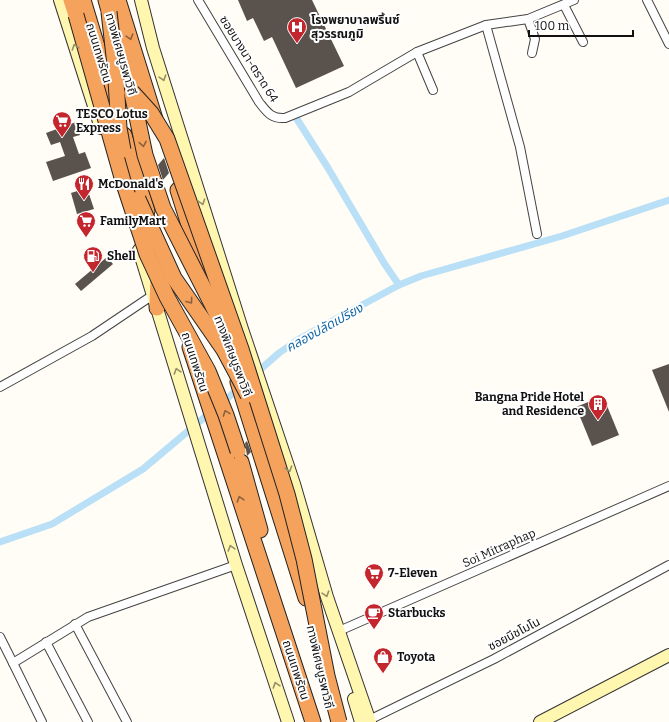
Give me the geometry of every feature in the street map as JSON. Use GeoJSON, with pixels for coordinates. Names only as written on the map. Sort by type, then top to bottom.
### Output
{"type":"FeatureCollection","features":[{"type":"Feature","properties":{"kind":"highway","name":"ทางพิเศษบูรพาวิถี"},"geometry":{"type":"LineString","coordinates":[[71,0],[75,7],[123,181],[147,254],[166,297],[208,371],[226,415],[240,456],[320,722]]}},
{"type":"Feature","properties":{"kind":"highway","name":"ถนนเทพรัตน"},"geometry":{"type":"LineString","coordinates":[[83,0],[159,251],[313,722]]}},
{"type":"Feature","properties":{"kind":"highway"},"geometry":{"type":"LineString","coordinates":[[118,0],[202,269],[235,371],[245,394],[346,722]]}},
{"type":"Feature","properties":{"kind":"highway"},"geometry":{"type":"LineString","coordinates":[[108,4],[114,52],[119,128],[122,147],[142,209],[174,278],[224,350],[245,394]]}},
{"type":"Feature","properties":{"kind":"highway","name":"ทางพิเศษบูรพาวิถี"},"geometry":{"type":"LineString","coordinates":[[108,4],[132,92],[145,155],[163,208],[220,319],[281,496],[292,539],[320,678],[332,722]]}},
{"type":"Feature","properties":{"kind":"highway"},"geometry":{"type":"LineString","coordinates":[[132,92],[151,113],[167,139],[256,393],[287,494],[304,559],[327,676],[339,722]]}},
{"type":"Feature","properties":{"kind":"highway"},"geometry":{"type":"LineString","coordinates":[[155,301],[159,251]]}},
{"type":"Feature","properties":{"kind":"highway"},"geometry":{"type":"LineString","coordinates":[[202,269],[242,328]]}},
{"type":"Feature","properties":{"kind":"main road","name":"ถนนเทพรัตน"},"geometry":{"type":"LineString","coordinates":[[60,0],[236,565],[288,722]]}},
{"type":"Feature","properties":{"kind":"main road"},"geometry":{"type":"LineString","coordinates":[[141,0],[153,48],[242,328],[294,484],[316,561],[344,647],[348,676],[367,721]]}},
{"type":"Feature","properties":{"kind":"main road"},"geometry":{"type":"LineString","coordinates":[[540,722],[669,656]]}},
{"type":"Feature","properties":{"kind":"street","name":"ซอยบางนา-ตราด 64"},"geometry":{"type":"LineString","coordinates":[[198,0],[259,102],[273,118],[285,118],[349,92],[417,52],[486,25],[528,19],[574,0]]}},
{"type":"Feature","properties":{"kind":"street"},"geometry":{"type":"LineString","coordinates":[[647,0],[669,44]]}},
{"type":"Feature","properties":{"kind":"street"},"geometry":{"type":"LineString","coordinates":[[564,5],[583,42]]}},
{"type":"Feature","properties":{"kind":"street"},"geometry":{"type":"LineString","coordinates":[[528,19],[535,39],[532,53]]}},
{"type":"Feature","properties":{"kind":"street"},"geometry":{"type":"LineString","coordinates":[[486,25],[520,147],[537,234]]}},
{"type":"Feature","properties":{"kind":"street"},"geometry":{"type":"LineString","coordinates":[[417,52],[433,90]]}},
{"type":"Feature","properties":{"kind":"street"},"geometry":{"type":"LineString","coordinates":[[0,387],[155,301]]}},
{"type":"Feature","properties":{"kind":"street","name":"Soi Mitraphap"},"geometry":{"type":"LineString","coordinates":[[339,631],[669,486]]}},
{"type":"Feature","properties":{"kind":"street"},"geometry":{"type":"LineString","coordinates":[[13,663],[75,624],[88,618],[236,565]]}},
{"type":"Feature","properties":{"kind":"street","name":"ซอยนีชโมโน"},"geometry":{"type":"LineString","coordinates":[[367,721],[494,659],[669,565]]}},
{"type":"Feature","properties":{"kind":"street"},"geometry":{"type":"LineString","coordinates":[[75,624],[127,722]]}},
{"type":"Feature","properties":{"kind":"street"},"geometry":{"type":"LineString","coordinates":[[0,638],[42,722]]}},
{"type":"Feature","properties":{"kind":"street"},"geometry":{"type":"LineString","coordinates":[[46,642],[88,722]]}},
{"type":"Feature","properties":{"kind":"building","name":"โรงพยาบาลพริ้นซ์ สุวรรณภูมิ"},"geometry":{"type":"Polygon","coordinates":[[[238,0],[312,0],[344,66],[296,88],[272,37],[264,41],[253,18],[247,21],[238,0]]]}},
{"type":"Feature","properties":{"kind":"building"},"geometry":{"type":"Polygon","coordinates":[[[76,122],[80,135],[73,137],[79,154],[85,152],[91,168],[53,181],[46,162],[65,156],[60,142],[51,145],[46,133],[76,122]]]}},
{"type":"Feature","properties":{"kind":"building"},"geometry":{"type":"Polygon","coordinates":[[[164,158],[169,173],[163,180],[158,165],[164,158]]]}},
{"type":"Feature","properties":{"kind":"building"},"geometry":{"type":"Polygon","coordinates":[[[87,188],[94,209],[77,214],[71,193],[87,188]]]}},
{"type":"Feature","properties":{"kind":"building"},"geometry":{"type":"Polygon","coordinates":[[[107,257],[113,264],[81,291],[75,284],[107,257]]]}},
{"type":"Feature","properties":{"kind":"building"},"geometry":{"type":"Polygon","coordinates":[[[669,364],[669,412],[652,370],[669,364]]]}},
{"type":"Feature","properties":{"kind":"building","name":"Bangna Pride Hotel and Residence"},"geometry":{"type":"Polygon","coordinates":[[[603,396],[619,435],[592,446],[576,407],[603,396]]]}},
{"type":"Feature","properties":{"kind":"building"},"geometry":{"type":"Polygon","coordinates":[[[247,441],[251,452],[247,456],[245,443],[247,441]]]}},
{"type":"Feature","properties":{"kind":"waterway"},"geometry":{"type":"LineString","coordinates":[[295,116],[328,168],[384,263],[399,285]]}},
{"type":"Feature","properties":{"kind":"waterway","name":"คลองปลัดเปรียง"},"geometry":{"type":"LineString","coordinates":[[255,374],[279,353],[299,339],[399,285],[421,276],[562,236],[669,200]]}},
{"type":"Feature","properties":{"kind":"waterway","name":"คลองปลัดเปรียง"},"geometry":{"type":"LineString","coordinates":[[220,405],[241,386]]}},
{"type":"Feature","properties":{"kind":"waterway","name":"คลองปลัดเปรียง"},"geometry":{"type":"LineString","coordinates":[[0,542],[52,524],[143,469],[212,411]]}},
{"type":"Feature","properties":{"kind":"place","name":"โรงพยาบาลพริ้นซ์ สุวรรณภูมิ"},"geometry":{"type":"Point","coordinates":[297,44]}},
{"type":"Feature","properties":{"kind":"place","name":"TESCO Lotus Express"},"geometry":{"type":"Point","coordinates":[62,138]}},
{"type":"Feature","properties":{"kind":"place","name":"McDonald's"},"geometry":{"type":"Point","coordinates":[84,201]}},
{"type":"Feature","properties":{"kind":"place","name":"FamilyMart"},"geometry":{"type":"Point","coordinates":[86,238]}},
{"type":"Feature","properties":{"kind":"place","name":"Shell"},"geometry":{"type":"Point","coordinates":[93,273]}},
{"type":"Feature","properties":{"kind":"place","name":"Bangna Pride Hotel and Residence"},"geometry":{"type":"Point","coordinates":[598,421]}},
{"type":"Feature","properties":{"kind":"place","name":"7-Eleven"},"geometry":{"type":"Point","coordinates":[374,590]}},
{"type":"Feature","properties":{"kind":"place","name":"Starbucks"},"geometry":{"type":"Point","coordinates":[374,630]}},
{"type":"Feature","properties":{"kind":"place","name":"Toyota"},"geometry":{"type":"Point","coordinates":[383,674]}}]}
